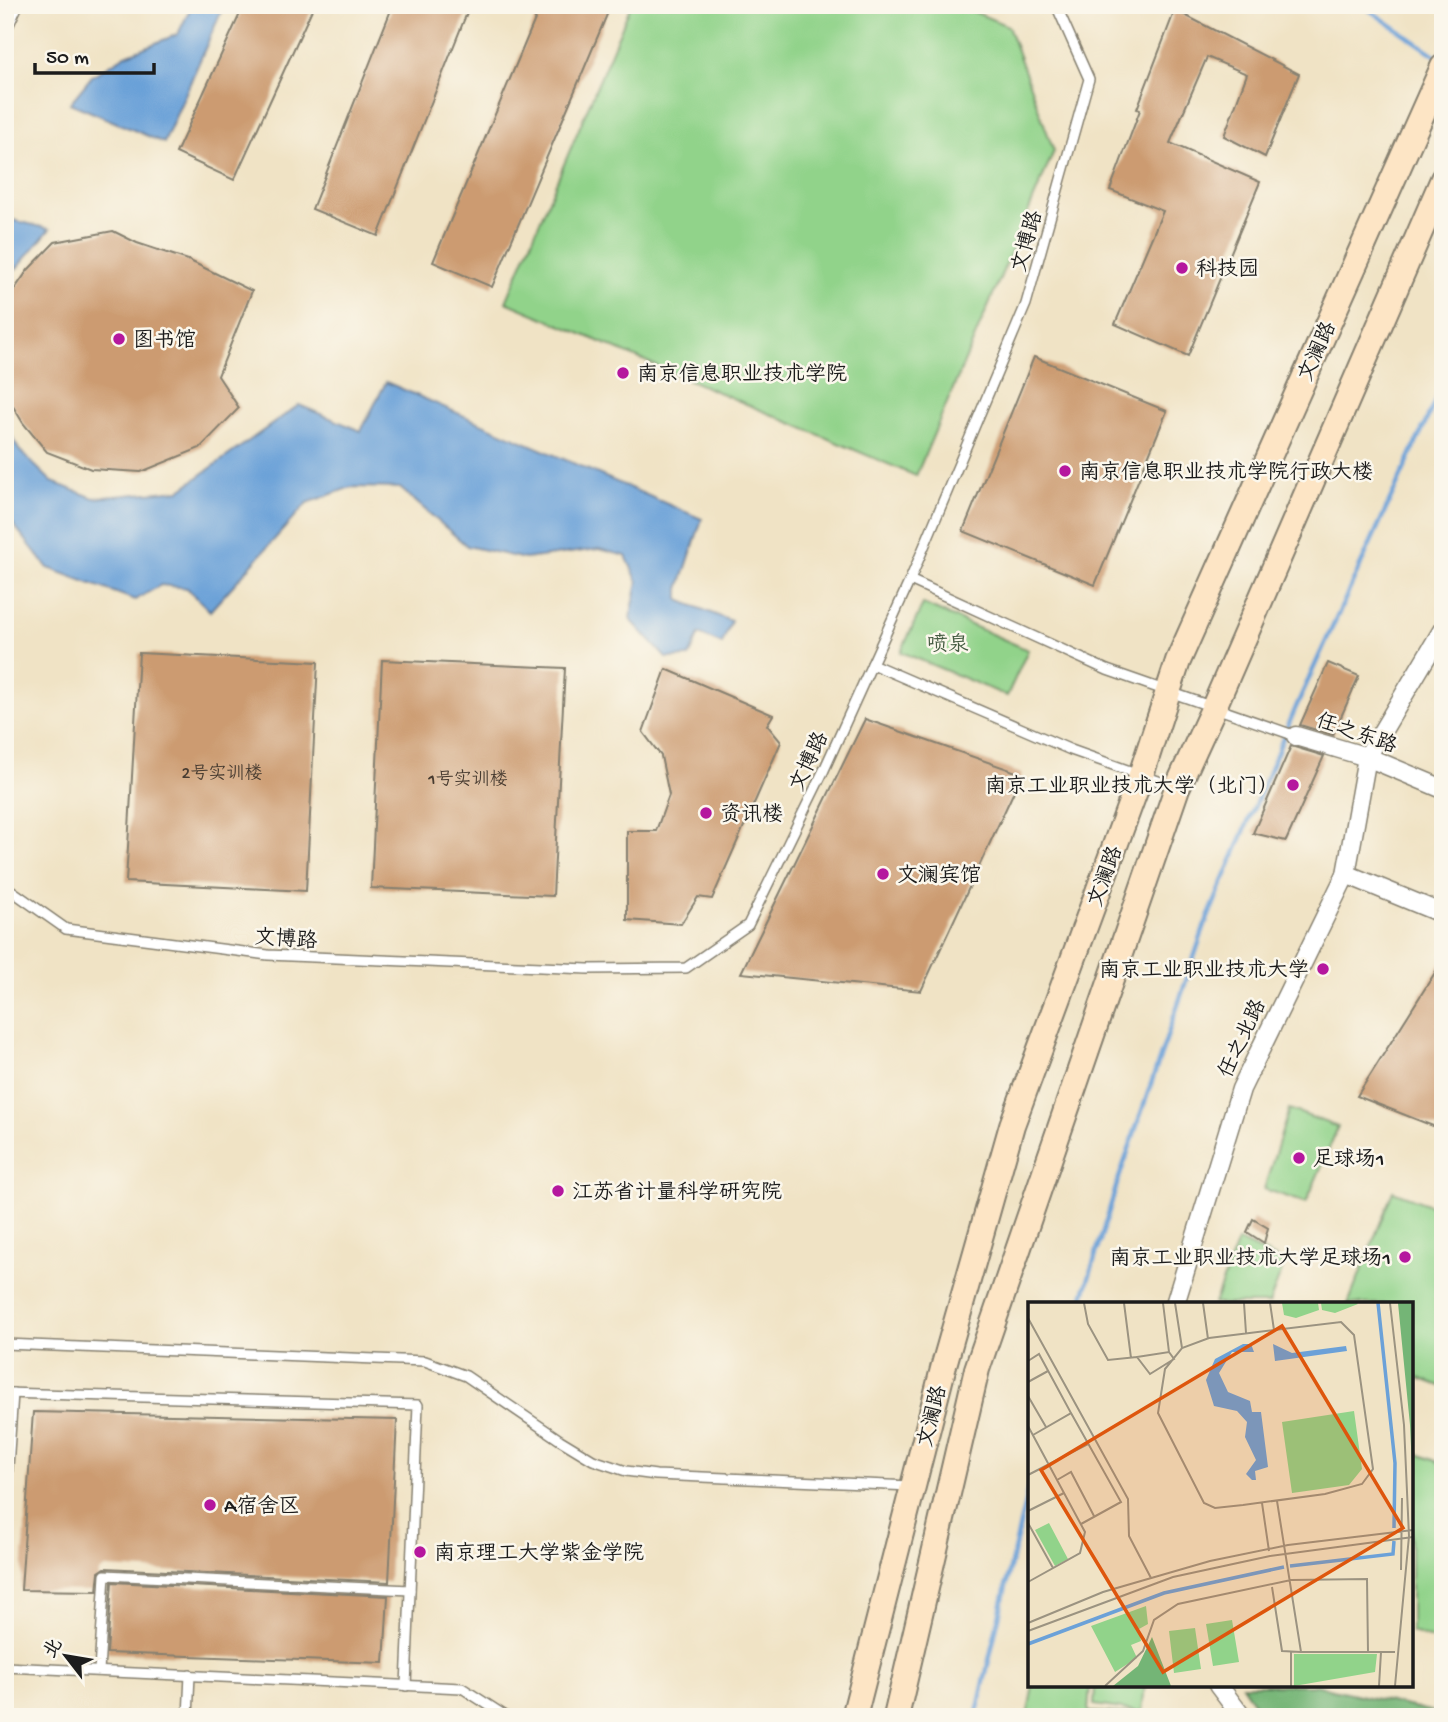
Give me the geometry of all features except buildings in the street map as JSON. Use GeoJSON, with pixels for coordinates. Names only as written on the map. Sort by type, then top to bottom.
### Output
{"type":"FeatureCollection","features":[{"type":"Feature","properties":{"kind":"main road","name":"文澜路"},"geometry":{"type":"LineString","coordinates":[[855,1717],[944,1365],[1012,1125],[1141,775],[1178,661],[1439,76]]}},
{"type":"Feature","properties":{"kind":"main road","name":"文澜路"},"geometry":{"type":"LineString","coordinates":[[896,1717],[977,1369],[1177,788],[1443,179]]}},
{"type":"Feature","properties":{"kind":"street"},"geometry":{"type":"LineString","coordinates":[[1367,757],[1443,629]]}},
{"type":"Feature","properties":{"kind":"street","name":"任之东路"},"geometry":{"type":"LineString","coordinates":[[1296,736],[1367,757],[1443,789]]}},
{"type":"Feature","properties":{"kind":"street","name":"任之北路"},"geometry":{"type":"LineString","coordinates":[[1176,1302],[1241,1089],[1346,874],[1367,757]]}},
{"type":"Feature","properties":{"kind":"street"},"geometry":{"type":"LineString","coordinates":[[1346,874],[1443,914]]}},
{"type":"Feature","properties":{"kind":"street"},"geometry":{"type":"LineString","coordinates":[[1220,1687],[1242,1717]]}},
{"type":"Feature","properties":{"kind":"lane"},"geometry":{"type":"LineString","coordinates":[[5,33],[18,5]]}},
{"type":"Feature","properties":{"kind":"lane","name":"文博路"},"geometry":{"type":"LineString","coordinates":[[5,886],[66,929],[268,955],[588,969],[686,968],[748,925],[824,770],[910,580],[1026,304],[1089,79],[1056,5]]}},
{"type":"Feature","properties":{"kind":"lane"},"geometry":{"type":"LineString","coordinates":[[910,580],[1107,670],[1296,736]]}},
{"type":"Feature","properties":{"kind":"lane"},"geometry":{"type":"LineString","coordinates":[[872,664],[1072,750],[1177,788]]}},
{"type":"Feature","properties":{"kind":"lane"},"geometry":{"type":"LineString","coordinates":[[5,1344],[425,1360],[466,1376],[593,1460],[626,1471],[656,1475],[913,1486]]}},
{"type":"Feature","properties":{"kind":"lane"},"geometry":{"type":"LineString","coordinates":[[5,1511],[9,1393],[418,1405],[406,1686]]}},
{"type":"Feature","properties":{"kind":"lane"},"geometry":{"type":"LineString","coordinates":[[99,1671],[104,1575],[410,1590]]}},
{"type":"Feature","properties":{"kind":"lane"},"geometry":{"type":"LineString","coordinates":[[5,1667],[462,1688],[508,1717]]}},
{"type":"Feature","properties":{"kind":"lane"},"geometry":{"type":"LineString","coordinates":[[188,1717],[190,1675]]}},
{"type":"Feature","properties":{"kind":"green space"},"geometry":{"type":"Polygon","coordinates":[[[631,5],[958,5],[1008,26],[1054,151],[916,476],[506,302],[631,5]]]}},
{"type":"Feature","properties":{"kind":"green space","name":"喷泉"},"geometry":{"type":"Polygon","coordinates":[[[923,604],[1028,650],[1007,696],[901,652],[923,604]]]}},
{"type":"Feature","properties":{"kind":"green space","name":"足球场1"},"geometry":{"type":"Polygon","coordinates":[[[1289,1109],[1338,1127],[1306,1203],[1264,1189],[1289,1109]]]}},
{"type":"Feature","properties":{"kind":"green space","name":"南京工业职业技术大学足球场1"},"geometry":{"type":"Polygon","coordinates":[[[1393,1191],[1443,1210],[1443,1387],[1413,1376],[1413,1302],[1349,1302],[1393,1191]]]}},
{"type":"Feature","properties":{"kind":"green space"},"geometry":{"type":"Polygon","coordinates":[[[1238,1241],[1285,1262],[1270,1302],[1215,1302],[1238,1241]]]}},
{"type":"Feature","properties":{"kind":"green space"},"geometry":{"type":"Polygon","coordinates":[[[1413,1452],[1443,1464],[1443,1644],[1413,1632],[1413,1452]]]}},
{"type":"Feature","properties":{"kind":"green space"},"geometry":{"type":"Polygon","coordinates":[[[1033,1687],[1090,1687],[1088,1712],[1160,1715],[1160,1717],[1027,1717],[1033,1687]]]}},
{"type":"Feature","properties":{"kind":"green space"},"geometry":{"type":"Polygon","coordinates":[[[1095,1687],[1145,1687],[1142,1712],[1094,1705],[1095,1687]]]}},
{"type":"Feature","properties":{"kind":"green space"},"geometry":{"type":"Polygon","coordinates":[[[1243,1687],[1324,1687],[1443,1714],[1443,1717],[1263,1717],[1243,1687]]]}},
{"type":"Feature","properties":{"kind":"water"},"geometry":{"type":"Polygon","coordinates":[[[192,5],[224,5],[164,143],[70,103],[92,76],[126,55],[178,34],[192,5]]]}},
{"type":"Feature","properties":{"kind":"water"},"geometry":{"type":"Polygon","coordinates":[[[5,218],[50,229],[5,282],[5,218]]]}},
{"type":"Feature","properties":{"kind":"water"},"geometry":{"type":"Polygon","coordinates":[[[386,382],[702,519],[679,589],[679,600],[731,621],[722,644],[699,634],[689,657],[666,658],[630,619],[638,582],[626,556],[599,549],[525,559],[467,546],[400,488],[351,487],[307,503],[210,611],[187,588],[161,585],[135,600],[48,568],[5,514],[5,423],[19,450],[52,482],[94,498],[180,490],[299,405],[361,431],[386,382]]]}},
{"type":"Feature","properties":{"kind":"waterway"},"geometry":{"type":"LineString","coordinates":[[1362,5],[1442,60]]}},
{"type":"Feature","properties":{"kind":"waterway"},"geometry":{"type":"LineString","coordinates":[[1082,1302],[1117,1184],[1205,925],[1296,707],[1443,384]]}},
{"type":"Feature","properties":{"kind":"waterway"},"geometry":{"type":"LineString","coordinates":[[976,1717],[1028,1490]]}},
{"type":"Feature","properties":{"kind":"place","name":"科技园"},"geometry":{"type":"Point","coordinates":[1182,268]}},
{"type":"Feature","properties":{"kind":"place","name":"图书馆"},"geometry":{"type":"Point","coordinates":[119,339]}},
{"type":"Feature","properties":{"kind":"place","name":"南京信息职业技术学院"},"geometry":{"type":"Point","coordinates":[623,373]}},
{"type":"Feature","properties":{"kind":"place","name":"南京信息职业技术学院行政大楼"},"geometry":{"type":"Point","coordinates":[1065,471]}},
{"type":"Feature","properties":{"kind":"place","name":"南京工业职业技术大学（北门）"},"geometry":{"type":"Point","coordinates":[1293,785]}},
{"type":"Feature","properties":{"kind":"place","name":"资讯楼"},"geometry":{"type":"Point","coordinates":[706,813]}},
{"type":"Feature","properties":{"kind":"place","name":"文澜宾馆"},"geometry":{"type":"Point","coordinates":[883,874]}},
{"type":"Feature","properties":{"kind":"place","name":"南京工业职业技术大学"},"geometry":{"type":"Point","coordinates":[1323,969]}},
{"type":"Feature","properties":{"kind":"place","name":"足球场1"},"geometry":{"type":"Point","coordinates":[1299,1158]}},
{"type":"Feature","properties":{"kind":"place","name":"江苏省计量科学研究院"},"geometry":{"type":"Point","coordinates":[558,1191]}},
{"type":"Feature","properties":{"kind":"place","name":"南京工业职业技术大学足球场1"},"geometry":{"type":"Point","coordinates":[1405,1257]}},
{"type":"Feature","properties":{"kind":"place","name":"A宿舍区"},"geometry":{"type":"Point","coordinates":[210,1505]}},
{"type":"Feature","properties":{"kind":"place","name":"南京理工大学紫金学院"},"geometry":{"type":"Point","coordinates":[420,1552]}}]}
